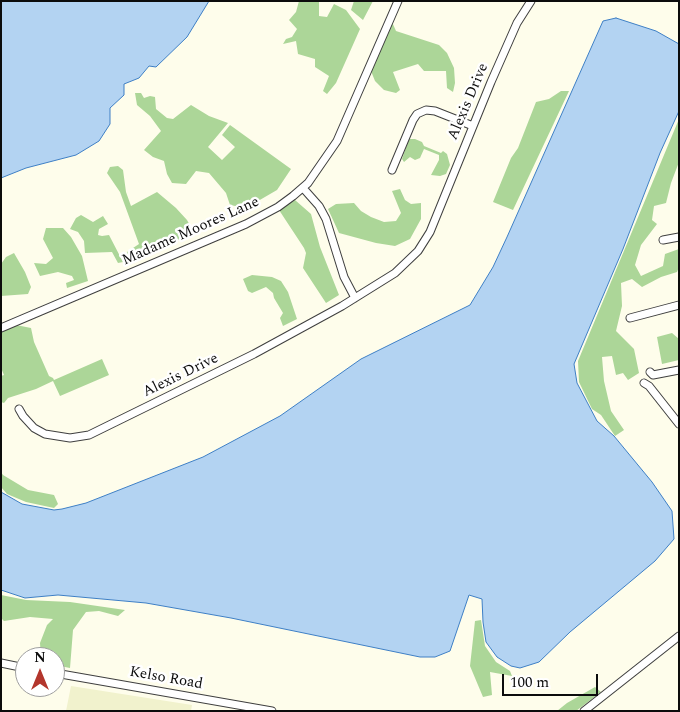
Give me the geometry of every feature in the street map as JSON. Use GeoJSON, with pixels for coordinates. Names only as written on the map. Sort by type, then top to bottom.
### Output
{"type":"FeatureCollection","features":[{"type":"Feature","properties":{"kind":"street","name":"Madame Moores Lane"},"geometry":{"type":"LineString","coordinates":[[1,328],[246,224],[278,207],[303,188],[337,141],[398,1]]}},
{"type":"Feature","properties":{"kind":"street","name":"Alexis Drive"},"geometry":{"type":"LineString","coordinates":[[19,410],[34,428],[45,434],[70,438],[89,435],[254,354],[355,298],[395,273],[418,251],[430,232],[517,23],[531,1]]}},
{"type":"Feature","properties":{"kind":"street"},"geometry":{"type":"LineString","coordinates":[[392,170],[417,114],[426,110],[435,110],[473,126]]}},
{"type":"Feature","properties":{"kind":"street"},"geometry":{"type":"LineString","coordinates":[[303,188],[319,206],[326,219],[344,277],[355,298]]}},
{"type":"Feature","properties":{"kind":"street"},"geometry":{"type":"LineString","coordinates":[[663,240],[679,237]]}},
{"type":"Feature","properties":{"kind":"street"},"geometry":{"type":"LineString","coordinates":[[630,318],[679,305]]}},
{"type":"Feature","properties":{"kind":"street"},"geometry":{"type":"LineString","coordinates":[[650,372],[653,375],[679,370]]}},
{"type":"Feature","properties":{"kind":"street"},"geometry":{"type":"LineString","coordinates":[[644,383],[649,386],[679,424]]}},
{"type":"Feature","properties":{"kind":"street"},"geometry":{"type":"LineString","coordinates":[[584,711],[679,636]]}},
{"type":"Feature","properties":{"kind":"street"},"geometry":{"type":"LineString","coordinates":[[1,663],[15,666]]}},
{"type":"Feature","properties":{"kind":"street","name":"Kelso Road"},"geometry":{"type":"LineString","coordinates":[[65,675],[272,711]]}},
{"type":"Feature","properties":{"kind":"green space"},"geometry":{"type":"Polygon","coordinates":[[[299,1],[319,1],[319,16],[327,17],[334,4],[346,10],[360,29],[336,83],[327,94],[323,91],[329,76],[315,67],[315,59],[298,54],[296,41],[283,44],[286,39],[292,37],[297,29],[289,20],[296,12],[299,1]]]}},
{"type":"Feature","properties":{"kind":"green space"},"geometry":{"type":"Polygon","coordinates":[[[354,1],[373,1],[363,20],[351,10],[354,1]]]}},
{"type":"Feature","properties":{"kind":"green space"},"geometry":{"type":"Polygon","coordinates":[[[392,22],[396,31],[439,45],[447,53],[454,68],[455,83],[453,92],[447,88],[446,71],[424,71],[418,64],[393,72],[400,90],[396,93],[384,90],[375,81],[371,71],[392,22]]]}},
{"type":"Feature","properties":{"kind":"green space"},"geometry":{"type":"Polygon","coordinates":[[[561,91],[569,91],[513,210],[493,202],[511,158],[518,148],[536,102],[549,99],[561,91]]]}},
{"type":"Feature","properties":{"kind":"green space"},"geometry":{"type":"Polygon","coordinates":[[[135,93],[141,93],[144,98],[155,97],[156,109],[167,118],[173,119],[191,105],[209,116],[228,123],[208,147],[222,160],[235,147],[222,135],[230,125],[291,169],[277,190],[246,208],[230,205],[226,193],[209,173],[196,171],[186,184],[172,183],[167,174],[164,161],[153,157],[144,150],[161,131],[150,116],[137,105],[135,93]]]}},
{"type":"Feature","properties":{"kind":"green space"},"geometry":{"type":"Polygon","coordinates":[[[679,119],[679,162],[666,203],[654,206],[652,220],[657,224],[641,245],[635,265],[641,276],[663,266],[665,254],[679,249],[679,267],[677,272],[661,277],[642,287],[632,279],[621,283],[622,306],[616,331],[634,349],[639,373],[628,380],[623,373],[616,375],[612,356],[602,357],[604,381],[611,411],[624,430],[615,436],[601,415],[592,409],[579,382],[578,361],[679,119]]]}},
{"type":"Feature","properties":{"kind":"green space"},"geometry":{"type":"Polygon","coordinates":[[[409,139],[415,139],[422,142],[424,146],[441,153],[443,151],[447,154],[450,165],[446,174],[440,176],[431,175],[439,160],[439,155],[424,149],[420,158],[415,160],[410,157],[404,162],[402,159],[409,139]]]}},
{"type":"Feature","properties":{"kind":"green space"},"geometry":{"type":"Polygon","coordinates":[[[118,166],[123,170],[126,192],[131,206],[157,192],[187,220],[194,233],[129,259],[127,252],[139,244],[120,192],[107,173],[110,167],[118,166]]]}},
{"type":"Feature","properties":{"kind":"green space"},"geometry":{"type":"Polygon","coordinates":[[[400,189],[405,200],[411,204],[421,203],[421,219],[410,239],[395,246],[339,233],[328,209],[336,204],[354,203],[361,211],[371,217],[384,222],[396,221],[401,213],[392,191],[400,189]]]}},
{"type":"Feature","properties":{"kind":"green space"},"geometry":{"type":"Polygon","coordinates":[[[295,200],[311,214],[320,247],[339,295],[326,303],[303,268],[306,253],[304,248],[279,210],[295,200]]]}},
{"type":"Feature","properties":{"kind":"green space"},"geometry":{"type":"Polygon","coordinates":[[[81,215],[93,222],[103,216],[108,224],[99,229],[98,235],[109,235],[123,262],[118,263],[112,252],[85,253],[84,241],[78,232],[70,229],[76,218],[81,215]]]}},
{"type":"Feature","properties":{"kind":"green space"},"geometry":{"type":"Polygon","coordinates":[[[46,228],[63,228],[71,237],[82,256],[88,281],[67,288],[66,283],[74,280],[72,276],[58,272],[40,276],[34,263],[46,264],[53,258],[43,239],[46,228]]]}},
{"type":"Feature","properties":{"kind":"green space"},"geometry":{"type":"Polygon","coordinates":[[[14,253],[31,287],[28,294],[1,296],[1,264],[6,257],[14,253]]]}},
{"type":"Feature","properties":{"kind":"green space"},"geometry":{"type":"Polygon","coordinates":[[[252,275],[272,277],[281,281],[288,292],[297,319],[283,326],[280,318],[283,313],[273,293],[266,287],[252,293],[248,291],[243,279],[252,275]]]}},
{"type":"Feature","properties":{"kind":"green space"},"geometry":{"type":"Polygon","coordinates":[[[16,325],[31,328],[34,342],[49,376],[54,380],[102,359],[109,375],[60,396],[53,381],[8,398],[4,403],[1,402],[1,376],[4,375],[1,368],[1,331],[16,325]]]}},
{"type":"Feature","properties":{"kind":"green space"},"geometry":{"type":"Polygon","coordinates":[[[672,333],[679,339],[679,360],[662,364],[657,337],[672,333]]]}},
{"type":"Feature","properties":{"kind":"green space"},"geometry":{"type":"Polygon","coordinates":[[[1,472],[28,490],[54,495],[58,504],[54,508],[26,502],[7,494],[1,487],[1,472]]]}},
{"type":"Feature","properties":{"kind":"green space"},"geometry":{"type":"Polygon","coordinates":[[[1,595],[26,600],[70,602],[125,610],[118,616],[99,611],[86,612],[73,630],[70,668],[65,667],[65,647],[40,647],[47,625],[53,619],[30,617],[4,621],[1,618],[1,595]]]}},
{"type":"Feature","properties":{"kind":"green space"},"geometry":{"type":"Polygon","coordinates":[[[481,620],[485,646],[496,662],[510,671],[512,676],[490,672],[492,695],[483,697],[470,666],[475,621],[481,620]]]}},
{"type":"Feature","properties":{"kind":"green space"},"geometry":{"type":"Polygon","coordinates":[[[71,686],[192,705],[191,711],[66,711],[71,686]]]}},
{"type":"Feature","properties":{"kind":"green space"},"geometry":{"type":"Polygon","coordinates":[[[595,687],[601,692],[576,711],[557,711],[567,703],[595,687]]]}},
{"type":"Feature","properties":{"kind":"water"},"geometry":{"type":"Polygon","coordinates":[[[1,1],[209,1],[187,37],[156,67],[149,66],[139,78],[124,84],[124,95],[110,108],[110,124],[99,141],[76,155],[26,168],[1,178],[1,1]]]}},
{"type":"Feature","properties":{"kind":"water"},"geometry":{"type":"Polygon","coordinates":[[[616,18],[656,31],[679,44],[679,111],[574,364],[577,383],[597,421],[614,436],[652,482],[672,511],[674,539],[655,561],[570,632],[539,662],[520,668],[511,666],[497,657],[486,642],[482,599],[469,595],[450,651],[435,657],[420,657],[231,618],[146,603],[58,595],[25,598],[1,590],[1,492],[22,504],[54,510],[62,509],[86,503],[203,457],[280,416],[361,359],[470,305],[493,267],[603,21],[616,18]]]}}]}
